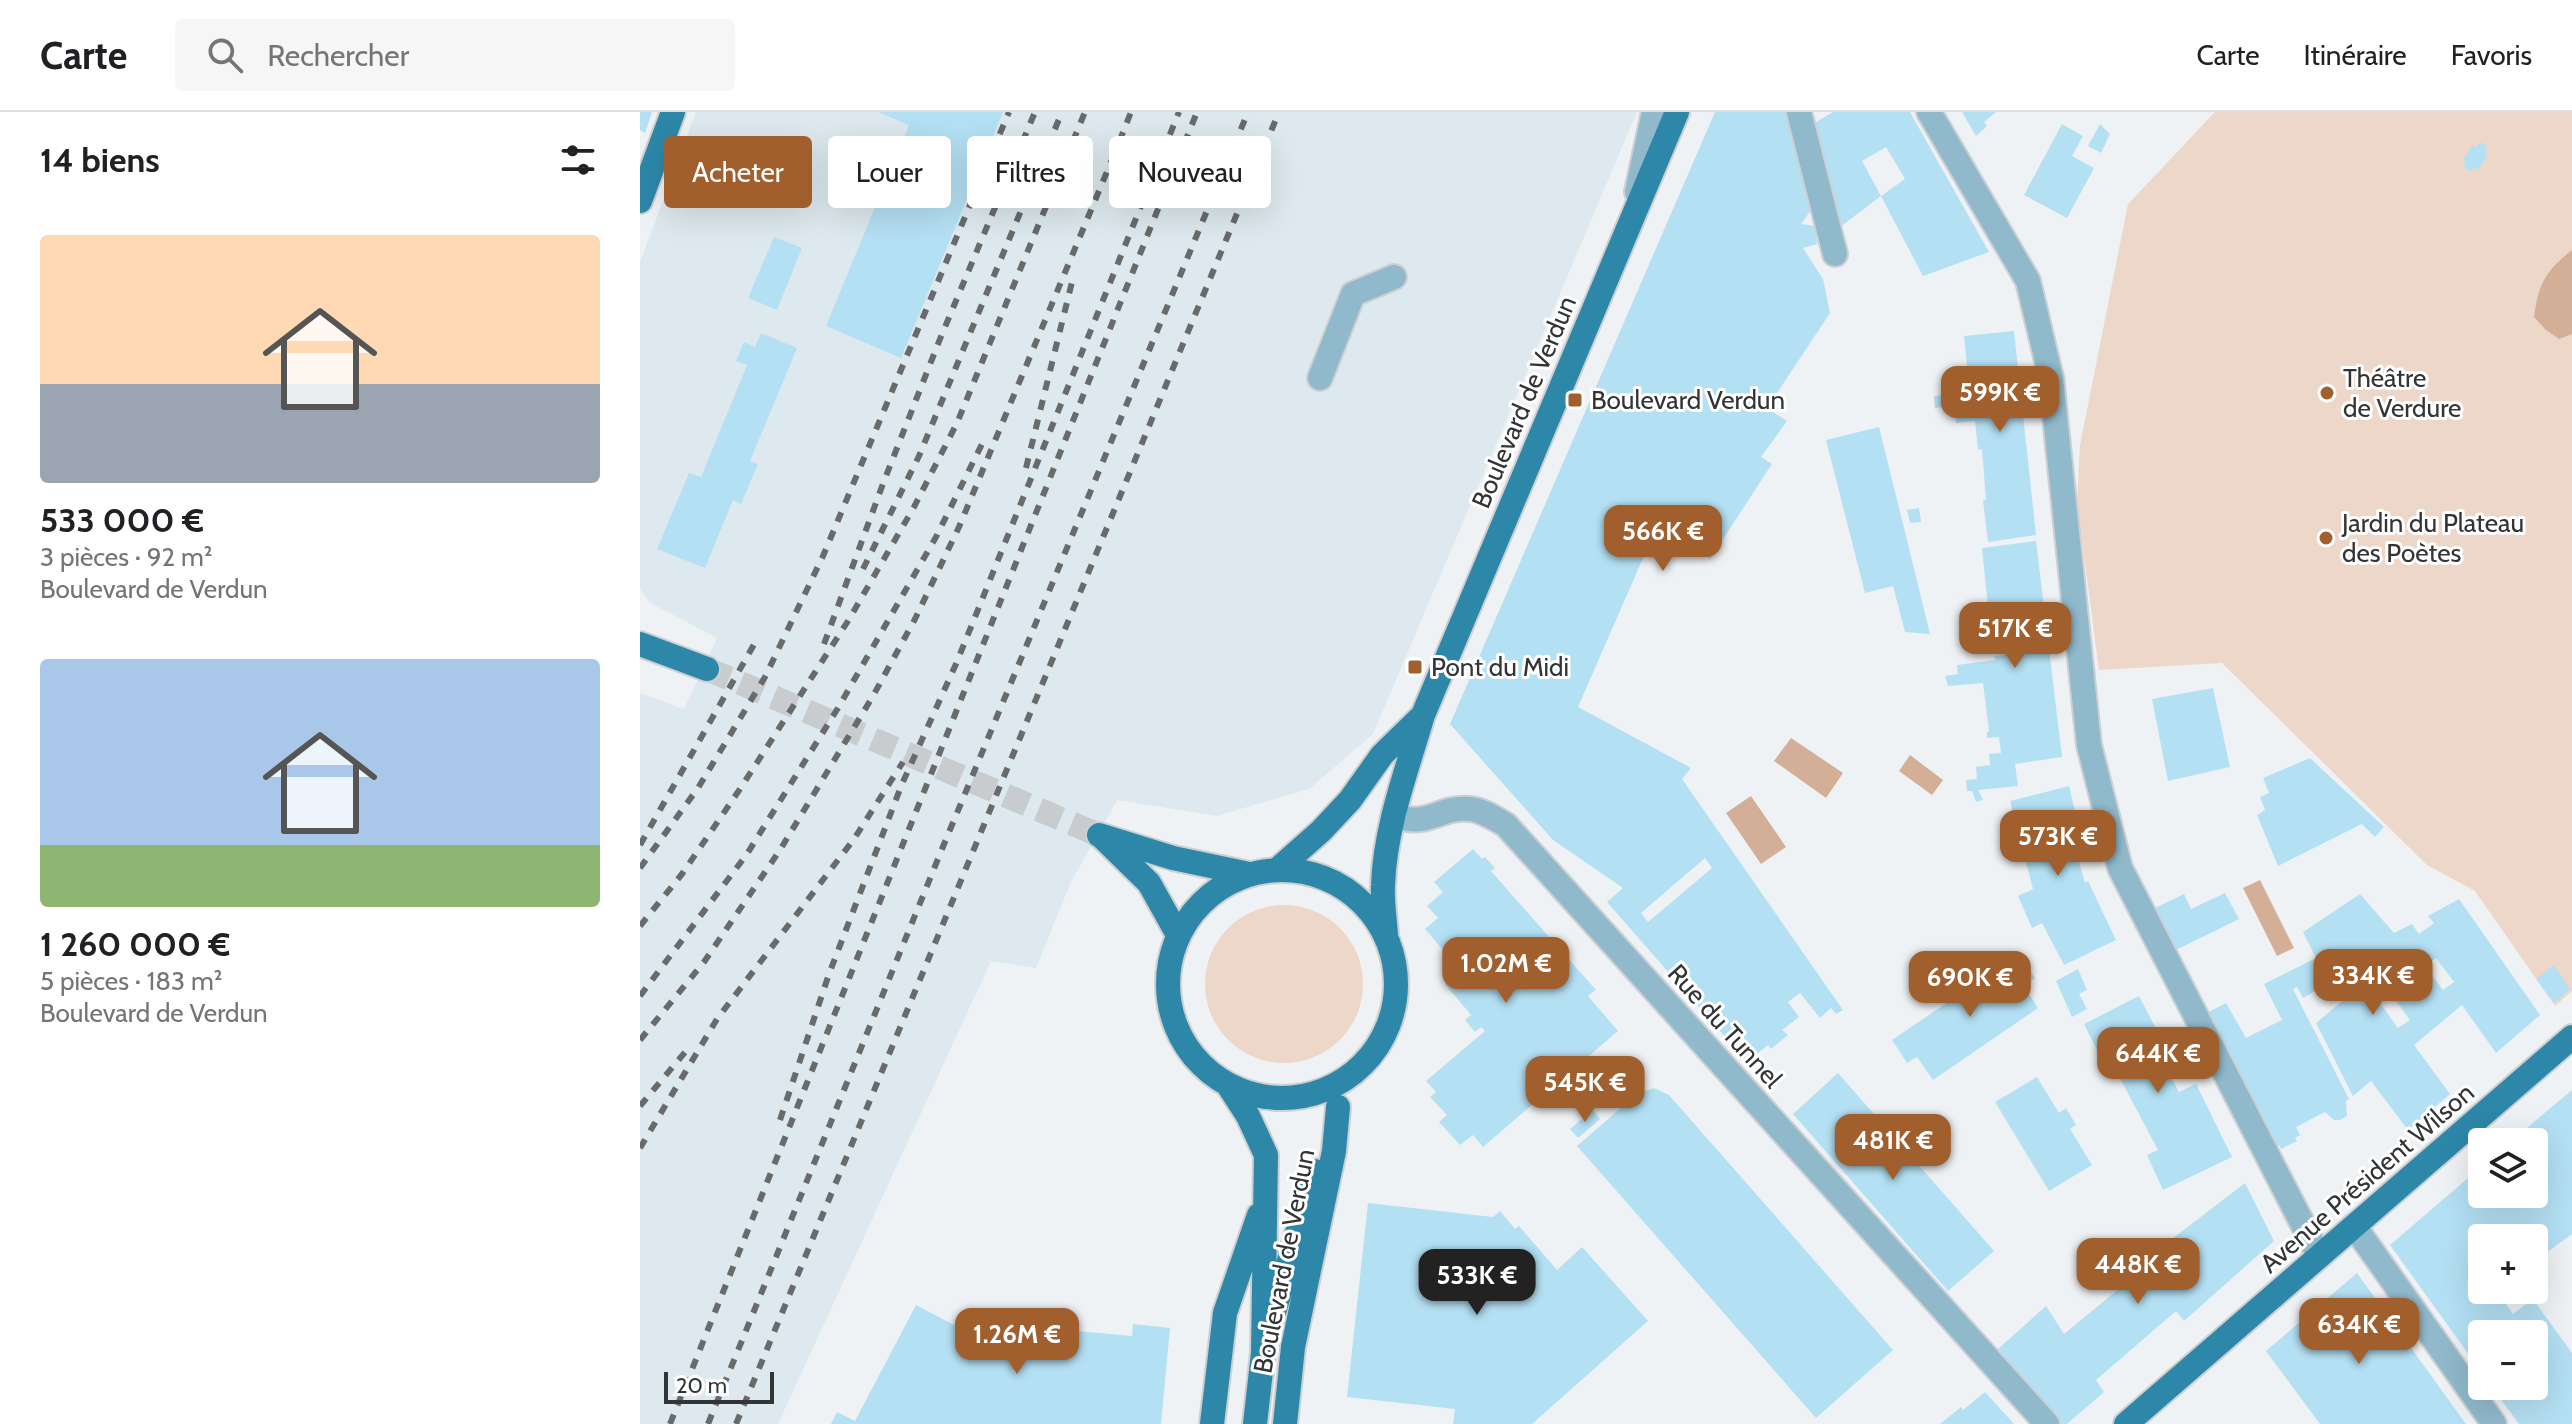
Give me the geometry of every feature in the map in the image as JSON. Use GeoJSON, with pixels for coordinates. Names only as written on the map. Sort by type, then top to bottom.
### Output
{"type":"FeatureCollection","features":[{"type":"Feature","properties":{"kind":"main road"},"geometry":{"type":"LineString","coordinates":[[640,201],[673,112]]}},
{"type":"Feature","properties":{"kind":"main road","name":"Boulevard de Verdun"},"geometry":{"type":"LineString","coordinates":[[1386,935],[1383,886],[1394,815],[1423,715],[1677,112]]}},
{"type":"Feature","properties":{"kind":"main road"},"geometry":{"type":"LineString","coordinates":[[640,644],[707,669]]}},
{"type":"Feature","properties":{"kind":"main road","name":"Boulevard de Verdun"},"geometry":{"type":"LineString","coordinates":[[1278,869],[1321,831],[1350,800],[1382,755],[1423,715]]}},
{"type":"Feature","properties":{"kind":"main road"},"geometry":{"type":"LineString","coordinates":[[1178,935],[1149,883],[1099,835],[1173,858],[1249,874]]}},
{"type":"Feature","properties":{"kind":"main road"},"geometry":{"type":"LineString","coordinates":[[1278,869],[1322,876],[1360,899],[1386,935],[1396,972],[1394,1009],[1380,1045],[1354,1073],[1332,1088],[1306,1097],[1279,1099],[1253,1095],[1228,1085],[1206,1070],[1183,1043],[1170,1010],[1168,972],[1178,935],[1195,908],[1220,887],[1249,874],[1278,869]]}},
{"type":"Feature","properties":{"kind":"main road","name":"Avenue Président Wilson"},"geometry":{"type":"LineString","coordinates":[[2126,1424],[2572,1037]]}},
{"type":"Feature","properties":{"kind":"main road","name":"Boulevard de Verdun"},"geometry":{"type":"LineString","coordinates":[[1263,1353],[1291,1248],[1338,1107],[1354,1073]]}},
{"type":"Feature","properties":{"kind":"main road","name":"Boulevard de Verdun"},"geometry":{"type":"LineString","coordinates":[[1228,1085],[1248,1116],[1266,1155],[1263,1353],[1255,1424]]}},
{"type":"Feature","properties":{"kind":"main road","name":"Boulevard de Verdun"},"geometry":{"type":"LineString","coordinates":[[1285,1424],[1293,1347],[1334,1151],[1338,1107]]}},
{"type":"Feature","properties":{"kind":"main road","name":"Boulevard de Verdun"},"geometry":{"type":"LineString","coordinates":[[1212,1424],[1225,1313],[1266,1194]]}},
{"type":"Feature","properties":{"kind":"street"},"geometry":{"type":"LineString","coordinates":[[1629,225],[1654,112]]}},
{"type":"Feature","properties":{"kind":"street"},"geometry":{"type":"LineString","coordinates":[[1799,112],[1835,254]]}},
{"type":"Feature","properties":{"kind":"street"},"geometry":{"type":"LineString","coordinates":[[1929,112],[2028,281],[2051,378],[2089,745],[2120,868],[2319,1256]]}},
{"type":"Feature","properties":{"kind":"street"},"geometry":{"type":"LineString","coordinates":[[1320,378],[1353,294],[1394,277]]}},
{"type":"Feature","properties":{"kind":"street","name":"Rue du Tunnel"},"geometry":{"type":"LineString","coordinates":[[1394,815],[1410,821],[1423,820],[1451,809],[1474,809],[1506,825],[2047,1424]]}},
{"type":"Feature","properties":{"kind":"street"},"geometry":{"type":"LineString","coordinates":[[2354,1226],[2494,1424]]}},
{"type":"Feature","properties":{"kind":"shaded area"},"geometry":{"type":"Polygon","coordinates":[[[696,112],[1637,112],[1373,734],[1309,789],[1217,816],[1117,800],[1071,882],[1036,968],[991,961],[778,1424],[640,1424],[640,693],[684,709],[717,638],[649,602],[640,589],[640,262],[664,198],[664,208],[812,208],[812,136],[687,136],[696,112]]]}},
{"type":"Feature","properties":{"kind":"shaded area","name":"Jardin du Plateau des Poètes"},"geometry":{"type":"Polygon","coordinates":[[[2215,112],[2572,112],[2572,991],[2555,1006],[2475,891],[2427,865],[2222,663],[2099,670],[2077,502],[2080,445],[2128,204],[2215,112]]]}},
{"type":"Feature","properties":{"kind":"shaded area"},"geometry":{"type":"Polygon","coordinates":[[[2572,250],[2572,334],[2559,339],[2534,317],[2545,279],[2572,250]]]}},
{"type":"Feature","properties":{"kind":"shaded area"},"geometry":{"type":"Polygon","coordinates":[[[1791,738],[1843,773],[1826,798],[1774,761],[1791,738]]]}},
{"type":"Feature","properties":{"kind":"shaded area"},"geometry":{"type":"Polygon","coordinates":[[[1910,755],[1943,780],[1932,795],[1899,771],[1910,755]]]}},
{"type":"Feature","properties":{"kind":"shaded area"},"geometry":{"type":"Polygon","coordinates":[[[1751,796],[1786,847],[1761,864],[1726,813],[1751,796]]]}},
{"type":"Feature","properties":{"kind":"shaded area"},"geometry":{"type":"Polygon","coordinates":[[[2260,880],[2294,948],[2277,956],[2243,888],[2260,880]]]}},
{"type":"Feature","properties":{"kind":"shaded area"},"geometry":{"type":"Polygon","coordinates":[[[1284,905],[1314,911],[1340,928],[1357,954],[1363,984],[1357,1014],[1340,1040],[1314,1057],[1284,1063],[1254,1057],[1228,1040],[1211,1014],[1205,984],[1211,954],[1228,928],[1254,911],[1284,905]]]}},
{"type":"Feature","properties":{"kind":"building"},"geometry":{"type":"Polygon","coordinates":[[[640,112],[652,112],[645,133],[640,130],[640,112]]]}},
{"type":"Feature","properties":{"kind":"building"},"geometry":{"type":"Polygon","coordinates":[[[878,112],[1003,112],[993,136],[967,136],[967,199],[901,358],[826,326],[875,208],[951,208],[951,136],[904,136],[909,125],[878,112]]]}},
{"type":"Feature","properties":{"kind":"building"},"geometry":{"type":"Polygon","coordinates":[[[1715,112],[1787,112],[1814,206],[1801,224],[1815,226],[1817,244],[1803,248],[1823,279],[1830,313],[1767,408],[1787,421],[1761,457],[1772,464],[1710,559],[1664,510],[1578,707],[1691,768],[1682,779],[1843,1010],[1836,1014],[1831,1008],[1820,1018],[1800,993],[1788,1002],[1799,1017],[1782,1030],[1788,1035],[1771,1049],[1768,1045],[1747,1062],[1607,902],[1623,888],[1553,840],[1450,724],[1715,112]],[[1705,858],[1641,913],[1648,922],[1712,868],[1705,858]]]}},
{"type":"Feature","properties":{"kind":"building"},"geometry":{"type":"Polygon","coordinates":[[[1833,112],[1910,112],[1989,252],[1923,276],[1881,196],[1840,227],[1813,124],[1833,112]],[[1886,147],[1862,161],[1881,196],[1905,179],[1886,147]]]}},
{"type":"Feature","properties":{"kind":"building"},"geometry":{"type":"Polygon","coordinates":[[[1962,112],[1996,112],[1984,122],[1987,126],[1976,136],[1962,112]]]}},
{"type":"Feature","properties":{"kind":"building"},"geometry":{"type":"Polygon","coordinates":[[[2062,124],[2083,136],[2072,156],[2094,168],[2067,218],[2024,195],[2062,124]]]}},
{"type":"Feature","properties":{"kind":"building"},"geometry":{"type":"Polygon","coordinates":[[[2100,124],[2110,134],[2101,153],[2088,146],[2100,124]]]}},
{"type":"Feature","properties":{"kind":"building"},"geometry":{"type":"Polygon","coordinates":[[[2480,142],[2487,146],[2484,152],[2488,154],[2478,170],[2474,167],[2471,171],[2464,167],[2466,163],[2463,160],[2472,145],[2476,148],[2480,142]]]}},
{"type":"Feature","properties":{"kind":"building"},"geometry":{"type":"Polygon","coordinates":[[[774,237],[802,248],[777,310],[748,298],[774,237]]]}},
{"type":"Feature","properties":{"kind":"building"},"geometry":{"type":"Polygon","coordinates":[[[2014,331],[2036,535],[1988,542],[1982,449],[1978,450],[1975,421],[1956,423],[1954,406],[1971,404],[1964,336],[2014,331]]]}},
{"type":"Feature","properties":{"kind":"building"},"geometry":{"type":"Polygon","coordinates":[[[761,333],[797,348],[750,461],[758,464],[741,504],[733,500],[705,568],[657,549],[689,473],[701,477],[747,365],[736,361],[744,342],[755,347],[761,333]]]}},
{"type":"Feature","properties":{"kind":"building"},"geometry":{"type":"Polygon","coordinates":[[[1947,395],[1948,407],[1935,408],[1934,396],[1947,395]]]}},
{"type":"Feature","properties":{"kind":"building"},"geometry":{"type":"Polygon","coordinates":[[[1879,427],[1930,634],[1905,632],[1893,586],[1865,593],[1826,440],[1879,427]]]}},
{"type":"Feature","properties":{"kind":"building"},"geometry":{"type":"Polygon","coordinates":[[[1919,508],[1921,522],[1910,523],[1907,510],[1919,508]]]}},
{"type":"Feature","properties":{"kind":"building"},"geometry":{"type":"Polygon","coordinates":[[[2036,541],[2062,757],[2015,764],[2018,786],[1978,790],[1983,800],[1976,802],[1972,791],[1967,791],[1966,780],[1977,779],[1976,767],[1990,765],[1989,754],[2001,753],[1999,737],[1987,738],[1989,731],[1983,683],[1948,686],[1945,676],[1958,674],[1957,665],[1995,660],[1994,656],[2011,654],[2008,625],[1999,627],[1997,606],[1988,607],[1982,548],[2036,541]]]}},
{"type":"Feature","properties":{"kind":"building"},"geometry":{"type":"Polygon","coordinates":[[[2213,688],[2230,767],[2168,781],[2152,699],[2213,688]]]}},
{"type":"Feature","properties":{"kind":"building"},"geometry":{"type":"Polygon","coordinates":[[[2310,758],[2384,827],[2375,837],[2362,824],[2278,866],[2257,815],[2265,810],[2260,797],[2269,793],[2263,778],[2310,758]]]}},
{"type":"Feature","properties":{"kind":"building"},"geometry":{"type":"Polygon","coordinates":[[[2069,786],[2077,819],[2046,827],[2049,840],[2071,834],[2085,883],[2088,881],[2116,940],[2064,965],[2042,923],[2032,928],[2018,896],[2033,889],[2010,801],[2069,786]]]}},
{"type":"Feature","properties":{"kind":"building"},"geometry":{"type":"Polygon","coordinates":[[[1473,849],[1495,868],[1491,871],[1596,990],[1588,996],[1618,1031],[1483,1147],[1473,1135],[1460,1145],[1439,1122],[1447,1115],[1430,1097],[1436,1092],[1426,1081],[1485,1031],[1481,1027],[1475,1032],[1465,1020],[1471,1015],[1445,984],[1460,970],[1425,929],[1438,918],[1427,906],[1443,892],[1434,882],[1473,849]]]}},
{"type":"Feature","properties":{"kind":"building"},"geometry":{"type":"Polygon","coordinates":[[[2225,893],[2239,919],[2176,950],[2155,908],[2184,894],[2191,909],[2225,893]]]}},
{"type":"Feature","properties":{"kind":"building"},"geometry":{"type":"Polygon","coordinates":[[[2360,894],[2394,933],[2412,924],[2419,934],[2434,923],[2428,916],[2459,899],[2540,1015],[2496,1053],[2462,1005],[2414,1045],[2450,1094],[2408,1130],[2371,1081],[2353,1096],[2316,1023],[2364,983],[2347,960],[2316,976],[2322,987],[2303,998],[2297,987],[2293,989],[2349,1099],[2346,1101],[2347,1116],[2334,1120],[2325,1112],[2296,1127],[2300,1135],[2295,1138],[2297,1141],[2281,1149],[2279,1145],[2275,1147],[2207,1013],[2226,1003],[2246,1038],[2282,1020],[2264,984],[2316,958],[2303,932],[2360,894]],[[2436,958],[2425,966],[2443,990],[2454,982],[2436,958]],[[2391,994],[2380,1003],[2398,1028],[2410,1020],[2391,994]]]}},
{"type":"Feature","properties":{"kind":"building"},"geometry":{"type":"Polygon","coordinates":[[[2019,954],[2035,978],[2024,986],[2038,1008],[1933,1080],[1917,1057],[1907,1063],[1892,1040],[2019,954]]]}},
{"type":"Feature","properties":{"kind":"building"},"geometry":{"type":"Polygon","coordinates":[[[2554,965],[2570,989],[2554,1003],[2536,979],[2554,965]]]}},
{"type":"Feature","properties":{"kind":"building"},"geometry":{"type":"Polygon","coordinates":[[[2078,969],[2087,990],[2079,994],[2087,1009],[2072,1017],[2056,981],[2078,969]]]}},
{"type":"Feature","properties":{"kind":"building"},"geometry":{"type":"Polygon","coordinates":[[[2139,996],[2165,1046],[2157,1050],[2179,1092],[2196,1084],[2232,1157],[2163,1190],[2147,1155],[2158,1150],[2115,1069],[2108,1072],[2084,1024],[2139,996]]]}},
{"type":"Feature","properties":{"kind":"building"},"geometry":{"type":"Polygon","coordinates":[[[1838,1073],[1994,1251],[1948,1291],[1793,1114],[1838,1073]]]}},
{"type":"Feature","properties":{"kind":"building"},"geometry":{"type":"Polygon","coordinates":[[[2037,1077],[2059,1113],[2066,1108],[2076,1125],[2070,1129],[2092,1165],[2049,1191],[1995,1102],[2037,1077]]]}},
{"type":"Feature","properties":{"kind":"building"},"geometry":{"type":"Polygon","coordinates":[[[1654,1088],[1669,1095],[1893,1350],[1816,1418],[1577,1146],[1637,1094],[1654,1088]]]}},
{"type":"Feature","properties":{"kind":"building"},"geometry":{"type":"Polygon","coordinates":[[[2572,1090],[2572,1234],[2548,1252],[2548,1224],[2468,1224],[2468,1304],[2506,1304],[2513,1314],[2526,1304],[2537,1304],[2572,1353],[2572,1424],[2519,1424],[2501,1400],[2548,1400],[2548,1320],[2468,1320],[2468,1354],[2390,1245],[2468,1178],[2468,1208],[2548,1208],[2548,1128],[2527,1128],[2572,1090]]]}},
{"type":"Feature","properties":{"kind":"building"},"geometry":{"type":"Polygon","coordinates":[[[1593,1110],[1600,1119],[1578,1138],[1570,1129],[1593,1110]]]}},
{"type":"Feature","properties":{"kind":"building"},"geometry":{"type":"Polygon","coordinates":[[[2245,1183],[2274,1241],[2184,1321],[2176,1311],[2096,1380],[2104,1392],[2067,1424],[2062,1424],[1998,1349],[2046,1306],[2064,1334],[2132,1278],[2129,1275],[2152,1258],[2151,1255],[2245,1183]]]}},
{"type":"Feature","properties":{"kind":"building"},"geometry":{"type":"Polygon","coordinates":[[[1368,1203],[1493,1217],[1500,1211],[1515,1229],[1519,1226],[1557,1270],[1582,1247],[1648,1321],[1532,1424],[1453,1424],[1455,1409],[1347,1397],[1368,1203]]]}},
{"type":"Feature","properties":{"kind":"building"},"geometry":{"type":"Polygon","coordinates":[[[2357,1273],[2466,1424],[2320,1424],[2266,1351],[2357,1273]]]}},
{"type":"Feature","properties":{"kind":"building"},"geometry":{"type":"Polygon","coordinates":[[[916,1305],[954,1325],[957,1320],[1132,1336],[1133,1324],[1170,1328],[1161,1424],[831,1424],[837,1412],[855,1421],[916,1305]]]}},
{"type":"Feature","properties":{"kind":"building"},"geometry":{"type":"Polygon","coordinates":[[[1985,1392],[2014,1424],[1940,1424],[1961,1407],[1963,1410],[1985,1392]]]}},
{"type":"Feature","properties":{"kind":"tunnel"},"geometry":{"type":"LineString","coordinates":[[707,669],[1099,835]]}},
{"type":"Feature","properties":{"kind":"railway"},"geometry":{"type":"LineString","coordinates":[[640,868],[698,788],[765,677],[823,556],[1009,112]]}},
{"type":"Feature","properties":{"kind":"railway"},"geometry":{"type":"LineString","coordinates":[[824,644],[940,339],[1035,112]]}},
{"type":"Feature","properties":{"kind":"railway"},"geometry":{"type":"LineString","coordinates":[[863,569],[919,456],[1062,112]]}},
{"type":"Feature","properties":{"kind":"railway"},"geometry":{"type":"LineString","coordinates":[[640,926],[682,874],[740,789],[848,621],[914,507],[957,423],[1085,112]]}},
{"type":"Feature","properties":{"kind":"railway"},"geometry":{"type":"LineString","coordinates":[[1122,136],[1131,112]]}},
{"type":"Feature","properties":{"kind":"railway"},"geometry":{"type":"LineString","coordinates":[[780,1120],[829,974],[902,784],[956,664],[1179,112]]}},
{"type":"Feature","properties":{"kind":"railway"},"geometry":{"type":"LineString","coordinates":[[670,1424],[1197,112]]}},
{"type":"Feature","properties":{"kind":"railway"},"geometry":{"type":"LineString","coordinates":[[708,1424],[942,849],[1248,112]]}},
{"type":"Feature","properties":{"kind":"railway"},"geometry":{"type":"LineString","coordinates":[[736,1424],[1279,112]]}},
{"type":"Feature","properties":{"kind":"railway"},"geometry":{"type":"LineString","coordinates":[[640,1040],[704,962],[780,850],[873,696],[915,619],[959,527],[1109,167]]}},
{"type":"Feature","properties":{"kind":"railway"},"geometry":{"type":"LineString","coordinates":[[1026,468],[1072,282]]}},
{"type":"Feature","properties":{"kind":"railway"},"geometry":{"type":"LineString","coordinates":[[640,996],[747,854],[838,708],[936,537],[983,442]]}},
{"type":"Feature","properties":{"kind":"railway"},"geometry":{"type":"LineString","coordinates":[[640,845],[756,641]]}},
{"type":"Feature","properties":{"kind":"railway"},"geometry":{"type":"LineString","coordinates":[[640,1148],[717,1019],[854,839],[903,762]]}},
{"type":"Feature","properties":{"kind":"railway"},"geometry":{"type":"LineString","coordinates":[[640,1106],[686,1051]]}},
{"type":"Feature","properties":{"kind":"place","name":"Théâtre de Verdure"},"geometry":{"type":"Point","coordinates":[2327,393]}},
{"type":"Feature","properties":{"kind":"place","name":"Boulevard Verdun"},"geometry":{"type":"Point","coordinates":[1575,400]}},
{"type":"Feature","properties":{"kind":"place","name":"Jardin du Plateau des Poètes"},"geometry":{"type":"Point","coordinates":[2326,538]}},
{"type":"Feature","properties":{"kind":"place","name":"Pont du Midi"},"geometry":{"type":"Point","coordinates":[1415,667]}}]}
